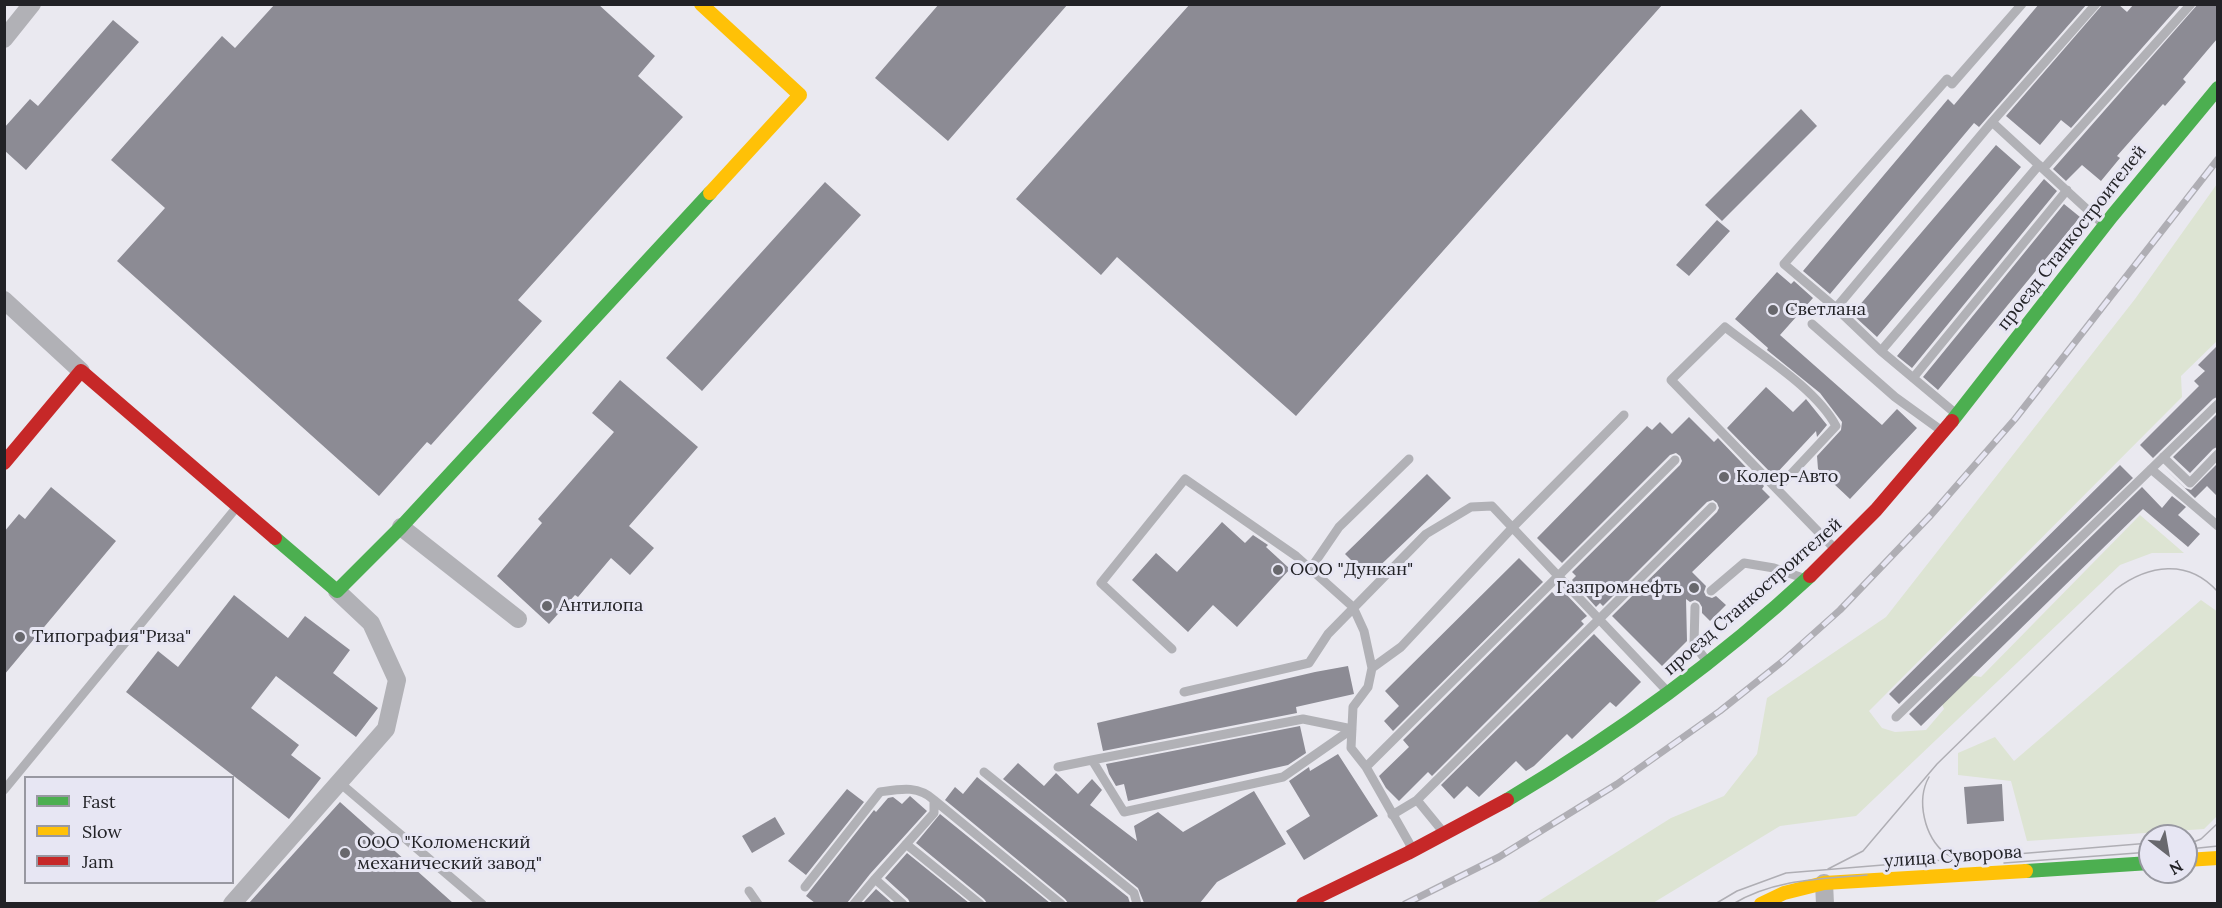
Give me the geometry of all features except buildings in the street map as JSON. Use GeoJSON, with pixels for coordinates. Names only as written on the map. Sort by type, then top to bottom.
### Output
{"type":"FeatureCollection","features":[{"type":"Feature","properties":{"kind":"street"},"geometry":{"type":"LineString","coordinates":[[4,39],[32,4]]}},
{"type":"Feature","properties":{"kind":"street"},"geometry":{"type":"LineString","coordinates":[[337,591],[401,527],[800,95],[701,4]]}},
{"type":"Feature","properties":{"kind":"street","name":"проезд Станкостроителей"},"geometry":{"type":"LineString","coordinates":[[1303,903],[1445,834],[1604,741],[1670,694],[1806,579],[1876,509],[1944,432],[2104,225],[2217,87]]}},
{"type":"Feature","properties":{"kind":"street"},"geometry":{"type":"LineString","coordinates":[[4,300],[371,623],[397,680],[386,729],[232,903]]}},
{"type":"Feature","properties":{"kind":"street"},"geometry":{"type":"LineString","coordinates":[[4,463],[81,370]]}},
{"type":"Feature","properties":{"kind":"street"},"geometry":{"type":"LineString","coordinates":[[401,527],[518,619]]}},
{"type":"Feature","properties":{"kind":"street"},"geometry":{"type":"LineString","coordinates":[[2198,859],[2217,858]]}},
{"type":"Feature","properties":{"kind":"street","name":"улица Суворова"},"geometry":{"type":"LineString","coordinates":[[1761,903],[1792,890],[1824,883],[2138,864]]}},
{"type":"Feature","properties":{"kind":"street"},"geometry":{"type":"LineString","coordinates":[[1824,883],[1825,903]]}},
{"type":"Feature","properties":{"kind":"lane"},"geometry":{"type":"LineString","coordinates":[[1957,415],[1784,264],[1947,79],[1952,84],[2022,4]]}},
{"type":"Feature","properties":{"kind":"lane"},"geometry":{"type":"LineString","coordinates":[[1836,308],[1992,122],[2096,4]]}},
{"type":"Feature","properties":{"kind":"lane"},"geometry":{"type":"LineString","coordinates":[[1881,351],[2041,167],[2191,4]]}},
{"type":"Feature","properties":{"kind":"lane"},"geometry":{"type":"LineString","coordinates":[[1992,122],[2104,225]]}},
{"type":"Feature","properties":{"kind":"lane"},"geometry":{"type":"LineString","coordinates":[[1913,378],[2067,190]]}},
{"type":"Feature","properties":{"kind":"lane"},"geometry":{"type":"LineString","coordinates":[[1812,324],[1895,397],[1944,432]]}},
{"type":"Feature","properties":{"kind":"lane"},"geometry":{"type":"LineString","coordinates":[[1777,489],[1836,426],[1828,411],[1805,389],[1725,327],[1671,380],[1836,551]]}},
{"type":"Feature","properties":{"kind":"lane"},"geometry":{"type":"LineString","coordinates":[[1896,717],[2217,404]]}},
{"type":"Feature","properties":{"kind":"lane"},"geometry":{"type":"LineString","coordinates":[[1372,668],[1401,647],[1513,527],[1624,415]]}},
{"type":"Feature","properties":{"kind":"lane"},"geometry":{"type":"LineString","coordinates":[[2163,457],[2190,483],[2217,454]]}},
{"type":"Feature","properties":{"kind":"lane"},"geometry":{"type":"LineString","coordinates":[[1311,568],[1339,527],[1409,459]]}},
{"type":"Feature","properties":{"kind":"lane"},"geometry":{"type":"LineString","coordinates":[[1366,767],[1675,460]]}},
{"type":"Feature","properties":{"kind":"lane"},"geometry":{"type":"LineString","coordinates":[[2151,469],[2217,526]]}},
{"type":"Feature","properties":{"kind":"lane"},"geometry":{"type":"LineString","coordinates":[[1172,649],[1101,583],[1185,479],[1311,568],[1353,607],[1364,630],[1372,668],[1368,687],[1353,707],[1351,748],[1366,767],[1414,850]]}},
{"type":"Feature","properties":{"kind":"lane"},"geometry":{"type":"LineString","coordinates":[[4,790],[238,506]]}},
{"type":"Feature","properties":{"kind":"lane"},"geometry":{"type":"LineString","coordinates":[[1184,692],[1309,663],[1328,634],[1426,534],[1472,507],[1492,506],[1670,694]]}},
{"type":"Feature","properties":{"kind":"lane"},"geometry":{"type":"LineString","coordinates":[[1392,815],[1416,800],[1712,507]]}},
{"type":"Feature","properties":{"kind":"lane"},"geometry":{"type":"LineString","coordinates":[[1711,591],[1744,563],[1774,568],[1806,579]]}},
{"type":"Feature","properties":{"kind":"lane"},"geometry":{"type":"LineString","coordinates":[[1695,607],[1694,644],[1708,663]]}},
{"type":"Feature","properties":{"kind":"lane"},"geometry":{"type":"LineString","coordinates":[[1058,767],[1303,719],[1352,729]]}},
{"type":"Feature","properties":{"kind":"lane"},"geometry":{"type":"LineString","coordinates":[[1092,760],[1124,812],[1283,777],[1352,729]]}},
{"type":"Feature","properties":{"kind":"lane"},"geometry":{"type":"LineString","coordinates":[[984,772],[1134,893],[1137,903]]}},
{"type":"Feature","properties":{"kind":"lane"},"geometry":{"type":"LineString","coordinates":[[340,783],[482,903]]}},
{"type":"Feature","properties":{"kind":"lane"},"geometry":{"type":"LineString","coordinates":[[805,887],[880,792],[903,789],[924,791],[1060,903]]}},
{"type":"Feature","properties":{"kind":"lane"},"geometry":{"type":"LineString","coordinates":[[854,903],[934,813],[934,800]]}},
{"type":"Feature","properties":{"kind":"lane"},"geometry":{"type":"LineString","coordinates":[[1416,800],[1445,834]]}},
{"type":"Feature","properties":{"kind":"lane"},"geometry":{"type":"LineString","coordinates":[[906,844],[980,903]]}},
{"type":"Feature","properties":{"kind":"lane"},"geometry":{"type":"LineString","coordinates":[[875,879],[903,903]]}},
{"type":"Feature","properties":{"kind":"lane"},"geometry":{"type":"LineString","coordinates":[[749,891],[758,903]]}},
{"type":"Feature","properties":{"kind":"green space"},"geometry":{"type":"Polygon","coordinates":[[[2217,184],[2217,341],[2181,376],[2182,397],[1869,711],[1882,728],[1895,732],[1926,730],[1944,709],[1939,697],[1962,674],[1981,677],[2140,515],[2184,553],[2152,553],[2120,565],[1856,816],[1780,826],[1653,903],[1534,904],[1671,818],[1724,796],[1757,754],[1767,698],[1886,617],[2135,299],[2217,184]]]}},
{"type":"Feature","properties":{"kind":"green space"},"geometry":{"type":"Polygon","coordinates":[[[2201,600],[2218,612],[2217,816],[2204,829],[2198,829],[2198,824],[2138,824],[2138,833],[2027,841],[2011,781],[1958,775],[1958,753],[1995,737],[2014,761],[2201,600]]]}},
{"type":"Feature","properties":{"kind":"tram line"},"geometry":{"type":"LineString","coordinates":[[1828,869],[1863,851],[1937,764],[2116,589],[2141,575],[2154,570],[2168,569],[2194,574],[2218,592]]}},
{"type":"Feature","properties":{"kind":"tram line"},"geometry":{"type":"LineString","coordinates":[[1929,777],[1923,796],[1924,818],[1938,847],[1946,854],[1958,859]]}},
{"type":"Feature","properties":{"kind":"tram line"},"geometry":{"type":"LineString","coordinates":[[2198,840],[2218,823]]}},
{"type":"Feature","properties":{"kind":"tram line"},"geometry":{"type":"LineString","coordinates":[[1715,904],[1737,891],[1786,873],[2138,844]]}},
{"type":"Feature","properties":{"kind":"tram line"},"geometry":{"type":"LineString","coordinates":[[2198,848],[2218,846]]}},
{"type":"Feature","properties":{"kind":"tram line"},"geometry":{"type":"LineString","coordinates":[[2004,863],[2138,853]]}},
{"type":"Feature","properties":{"kind":"tram line"},"geometry":{"type":"LineString","coordinates":[[1733,904],[1765,889],[1781,885],[1815,879],[1867,875]]}},
{"type":"Feature","properties":{"kind":"railway"},"geometry":{"type":"LineString","coordinates":[[1405,904],[1499,857],[1617,784],[1720,711],[1783,661],[1840,610],[1931,515],[2015,419],[2218,159]]}},
{"type":"Feature","properties":{"kind":"traffic: fast"},"geometry":{"type":"LineString","coordinates":[[1952,421],[2112,216],[2218,88]]}},
{"type":"Feature","properties":{"kind":"traffic: fast"},"geometry":{"type":"LineString","coordinates":[[275,538],[337,591],[401,527],[710,193]]}},
{"type":"Feature","properties":{"kind":"traffic: fast"},"geometry":{"type":"LineString","coordinates":[[1507,800],[1587,750],[1702,668],[1810,576]]}},
{"type":"Feature","properties":{"kind":"traffic: fast"},"geometry":{"type":"LineString","coordinates":[[2026,871],[2138,864]]}},
{"type":"Feature","properties":{"kind":"traffic: slow"},"geometry":{"type":"LineString","coordinates":[[701,4],[800,95],[710,193]]}},
{"type":"Feature","properties":{"kind":"traffic: slow"},"geometry":{"type":"LineString","coordinates":[[2198,859],[2218,858]]}},
{"type":"Feature","properties":{"kind":"traffic: slow"},"geometry":{"type":"LineString","coordinates":[[1761,904],[1784,893],[1824,883],[2026,871]]}},
{"type":"Feature","properties":{"kind":"traffic: jam"},"geometry":{"type":"LineString","coordinates":[[4,463],[81,371],[275,538]]}},
{"type":"Feature","properties":{"kind":"traffic: jam"},"geometry":{"type":"LineString","coordinates":[[1810,576],[1876,510],[1952,421]]}},
{"type":"Feature","properties":{"kind":"traffic: jam"},"geometry":{"type":"LineString","coordinates":[[1303,904],[1408,853],[1507,800]]}},
{"type":"Feature","properties":{"kind":"place","name":"Светлана"},"geometry":{"type":"Point","coordinates":[1773,310]}},
{"type":"Feature","properties":{"kind":"place","name":"Колер-Авто"},"geometry":{"type":"Point","coordinates":[1724,477]}},
{"type":"Feature","properties":{"kind":"place","name":"ООО \"Дункан\""},"geometry":{"type":"Point","coordinates":[1278,570]}},
{"type":"Feature","properties":{"kind":"place","name":"Газпромнефть"},"geometry":{"type":"Point","coordinates":[1694,588]}},
{"type":"Feature","properties":{"kind":"place","name":"Aнтилопа"},"geometry":{"type":"Point","coordinates":[547,606]}},
{"type":"Feature","properties":{"kind":"place","name":"Типография\"Риза\""},"geometry":{"type":"Point","coordinates":[20,637]}},
{"type":"Feature","properties":{"kind":"place","name":"ООО \"Коломенский механический завод\""},"geometry":{"type":"Point","coordinates":[345,853]}}]}
